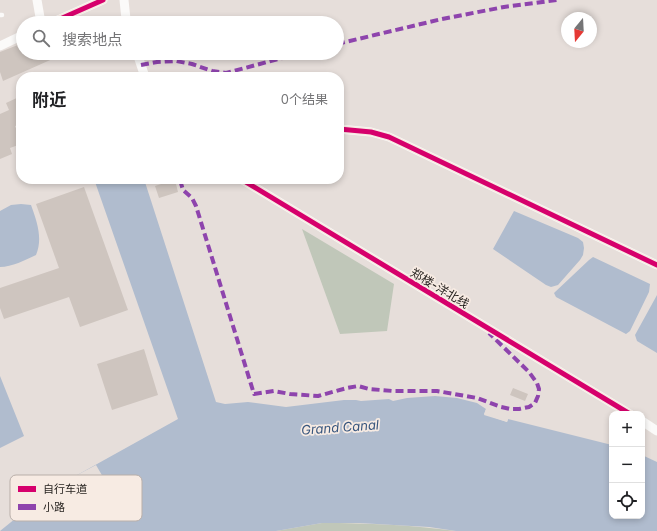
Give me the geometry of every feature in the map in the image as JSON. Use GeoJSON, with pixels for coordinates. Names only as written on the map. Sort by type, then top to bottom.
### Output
{"type":"FeatureCollection","features":[{"type":"Feature","properties":{"kind":"street"},"geometry":{"type":"LineString","coordinates":[[37,0],[40,16]]}},
{"type":"Feature","properties":{"kind":"street"},"geometry":{"type":"LineString","coordinates":[[67,16],[103,0]]}},
{"type":"Feature","properties":{"kind":"street"},"geometry":{"type":"LineString","coordinates":[[124,0],[125,16]]}},
{"type":"Feature","properties":{"kind":"street"},"geometry":{"type":"LineString","coordinates":[[0,46],[16,38]]}},
{"type":"Feature","properties":{"kind":"street"},"geometry":{"type":"LineString","coordinates":[[139,60],[143,72]]}},
{"type":"Feature","properties":{"kind":"street"},"geometry":{"type":"LineString","coordinates":[[344,129],[371,132],[389,137],[657,265]]}},
{"type":"Feature","properties":{"kind":"street","name":"郑楼-洋北线"},"geometry":{"type":"LineString","coordinates":[[249,184],[625,411]]}},
{"type":"Feature","properties":{"kind":"street"},"geometry":{"type":"LineString","coordinates":[[645,423],[657,430]]}},
{"type":"Feature","properties":{"kind":"shaded area"},"geometry":{"type":"Polygon","coordinates":[[[302,229],[394,284],[387,331],[340,334],[302,229]]]}},
{"type":"Feature","properties":{"kind":"shaded area"},"geometry":{"type":"Polygon","coordinates":[[[322,523],[356,523],[423,527],[456,531],[276,531],[322,523]]]}},
{"type":"Feature","properties":{"kind":"water","name":"Grand Canal"},"geometry":{"type":"Polygon","coordinates":[[[96,184],[146,184],[216,402],[225,404],[248,402],[286,407],[344,400],[361,401],[389,399],[393,401],[407,398],[435,396],[457,398],[477,403],[486,409],[484,414],[507,422],[508,419],[609,444],[609,519],[645,519],[645,456],[657,462],[657,531],[456,531],[429,527],[359,523],[322,523],[276,531],[0,531],[12,521],[142,521],[142,475],[77,475],[178,419],[96,184]]]}},
{"type":"Feature","properties":{"kind":"water"},"geometry":{"type":"Polygon","coordinates":[[[11,205],[31,205],[35,218],[39,236],[36,255],[14,265],[0,267],[0,211],[11,205]]]}},
{"type":"Feature","properties":{"kind":"water"},"geometry":{"type":"Polygon","coordinates":[[[514,211],[578,238],[583,242],[583,255],[558,285],[551,287],[546,285],[493,249],[514,211]]]}},
{"type":"Feature","properties":{"kind":"water"},"geometry":{"type":"Polygon","coordinates":[[[593,257],[650,284],[649,292],[630,331],[626,334],[556,297],[554,293],[593,257]]]}},
{"type":"Feature","properties":{"kind":"water"},"geometry":{"type":"Polygon","coordinates":[[[657,295],[657,353],[637,341],[635,335],[657,295]]]}},
{"type":"Feature","properties":{"kind":"water"},"geometry":{"type":"Polygon","coordinates":[[[0,376],[24,436],[0,448],[0,376]]]}},
{"type":"Feature","properties":{"kind":"pier"},"geometry":{"type":"Polygon","coordinates":[[[486,409],[488,409],[486,413],[506,420],[507,417],[509,417],[507,422],[484,415],[486,409]]]}},
{"type":"Feature","properties":{"kind":"pier"},"geometry":{"type":"Polygon","coordinates":[[[96,465],[102,475],[77,475],[96,465]]]}},
{"type":"Feature","properties":{"kind":"building"},"geometry":{"type":"Polygon","coordinates":[[[16,46],[16,60],[50,60],[23,72],[16,72],[16,75],[3,81],[0,72],[0,52],[16,46]]]}},
{"type":"Feature","properties":{"kind":"building"},"geometry":{"type":"Polygon","coordinates":[[[16,98],[16,146],[10,148],[12,154],[0,159],[0,114],[9,110],[6,103],[16,98]]]}},
{"type":"Feature","properties":{"kind":"building"},"geometry":{"type":"Polygon","coordinates":[[[161,184],[176,184],[178,192],[159,198],[155,186],[161,184]]]}},
{"type":"Feature","properties":{"kind":"building"},"geometry":{"type":"Polygon","coordinates":[[[84,187],[128,310],[80,327],[69,297],[4,319],[0,308],[0,288],[59,268],[36,204],[84,187]]]}},
{"type":"Feature","properties":{"kind":"building"},"geometry":{"type":"Polygon","coordinates":[[[144,349],[158,395],[112,410],[97,364],[144,349]]]}},
{"type":"Feature","properties":{"kind":"building"},"geometry":{"type":"Polygon","coordinates":[[[513,388],[528,394],[525,401],[510,395],[513,388]]]}},
{"type":"Feature","properties":{"kind":"marked path"},"geometry":{"type":"LineString","coordinates":[[344,42],[442,19],[504,7],[557,0]]}},
{"type":"Feature","properties":{"kind":"marked path"},"geometry":{"type":"LineString","coordinates":[[230,72],[275,60]]}},
{"type":"Feature","properties":{"kind":"marked path"},"geometry":{"type":"LineString","coordinates":[[141,65],[176,61],[219,72]]}},
{"type":"Feature","properties":{"kind":"marked path"},"geometry":{"type":"LineString","coordinates":[[181,184],[183,190],[192,198],[196,206],[254,394],[274,391],[318,396],[358,386],[369,389],[393,391],[437,391],[477,398],[510,409],[529,407],[535,403],[538,396],[539,389],[537,383],[529,372],[489,333]]}},
{"type":"Feature","properties":{"kind":"cycle path"},"geometry":{"type":"LineString","coordinates":[[67,16],[103,0]]}},
{"type":"Feature","properties":{"kind":"cycle path"},"geometry":{"type":"LineString","coordinates":[[344,129],[371,132],[389,137],[657,265]]}},
{"type":"Feature","properties":{"kind":"cycle path"},"geometry":{"type":"LineString","coordinates":[[249,184],[625,411]]}}]}
